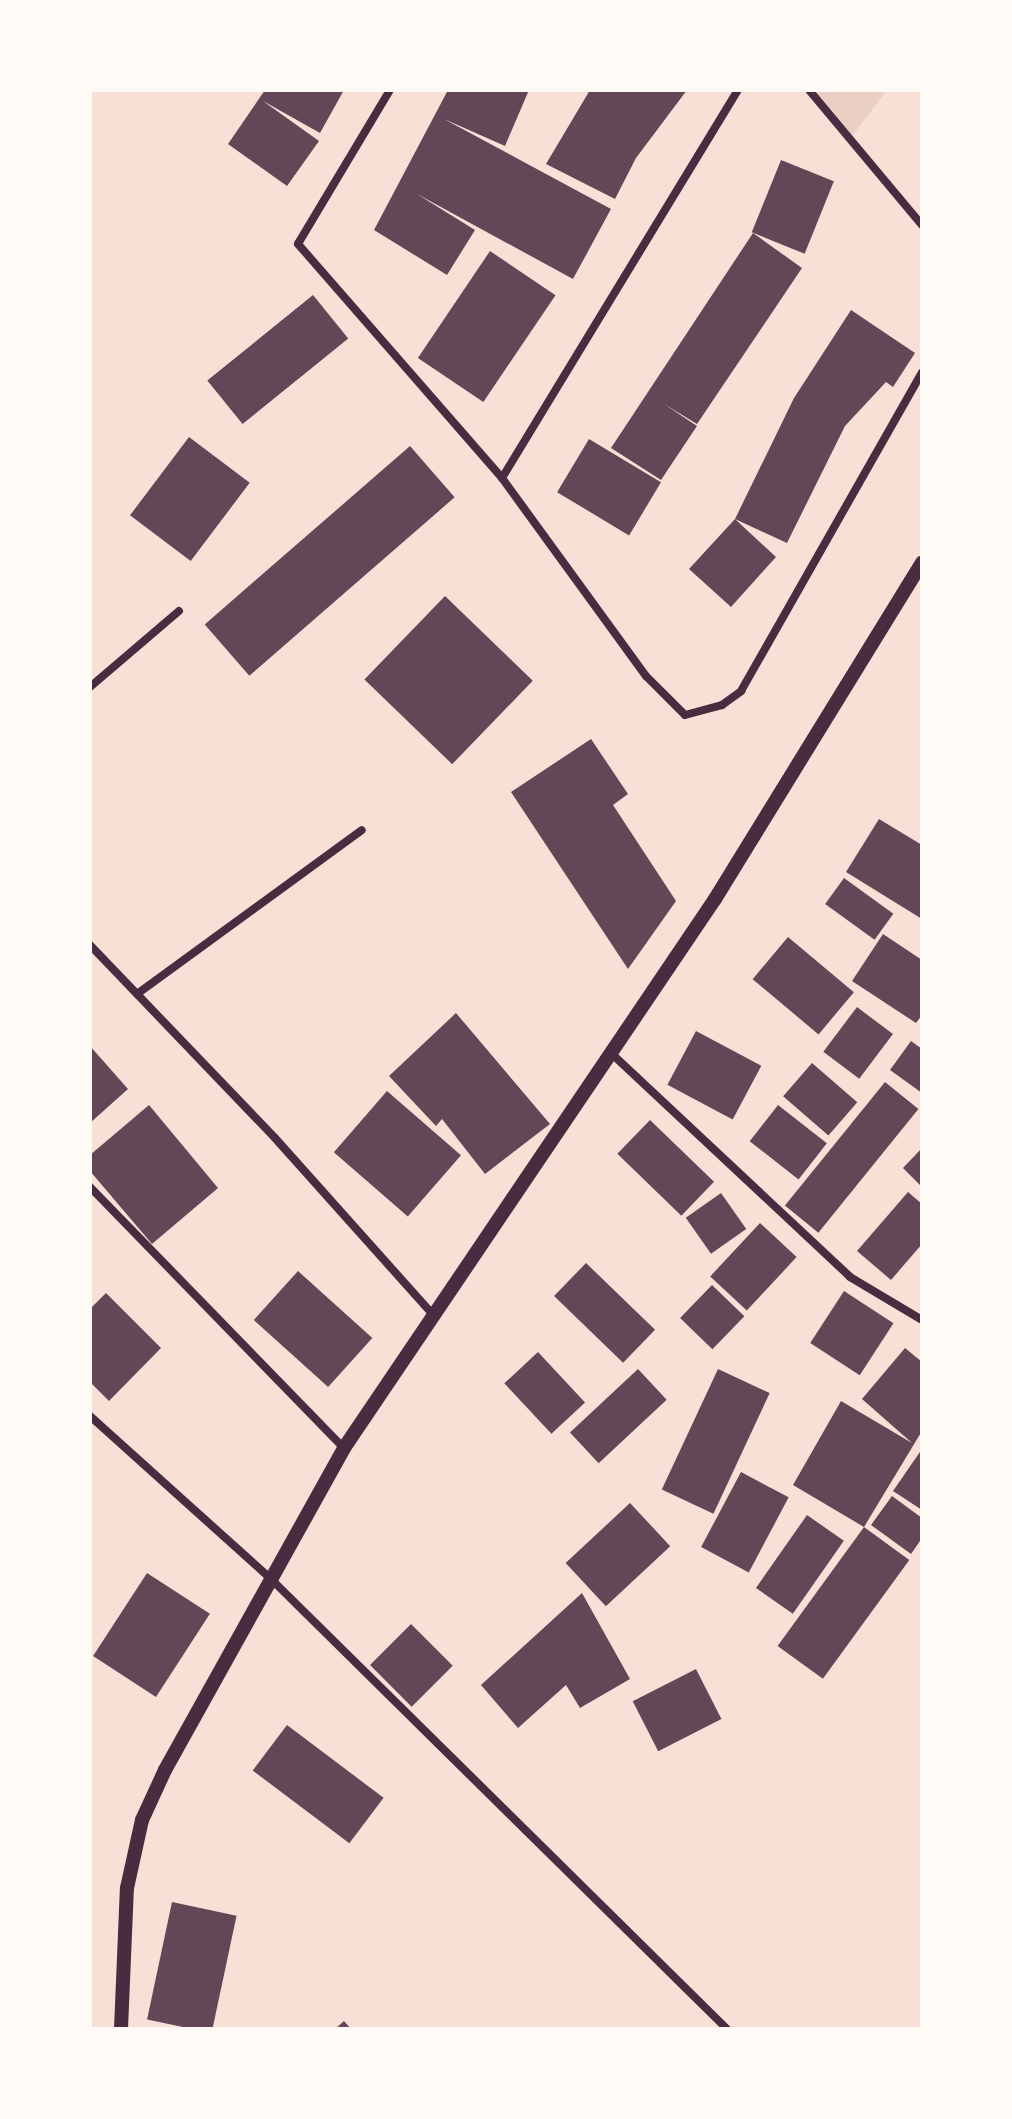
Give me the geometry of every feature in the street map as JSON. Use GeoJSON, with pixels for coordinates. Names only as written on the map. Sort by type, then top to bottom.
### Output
{"type":"FeatureCollection","features":[{"type":"Feature","properties":{"kind":"street"},"geometry":{"type":"LineString","coordinates":[[390,90],[298,244],[502,478],[646,676],[685,715],[722,705],[741,691],[922,373]]}},
{"type":"Feature","properties":{"kind":"street"},"geometry":{"type":"LineString","coordinates":[[502,478],[738,90]]}},
{"type":"Feature","properties":{"kind":"street"},"geometry":{"type":"LineString","coordinates":[[809,90],[922,225]]}},
{"type":"Feature","properties":{"kind":"street"},"geometry":{"type":"LineString","coordinates":[[121,2029],[127,1888],[142,1820],[271,1579],[344,1448],[612,1054],[850,686],[922,563]]}},
{"type":"Feature","properties":{"kind":"street"},"geometry":{"type":"LineString","coordinates":[[90,687],[179,611]]}},
{"type":"Feature","properties":{"kind":"street"},"geometry":{"type":"LineString","coordinates":[[137,994],[362,830]]}},
{"type":"Feature","properties":{"kind":"street"},"geometry":{"type":"LineString","coordinates":[[90,945],[433,1315]]}},
{"type":"Feature","properties":{"kind":"street"},"geometry":{"type":"LineString","coordinates":[[612,1054],[841,1269],[922,1320]]}},
{"type":"Feature","properties":{"kind":"street"},"geometry":{"type":"LineString","coordinates":[[90,1187],[344,1448]]}},
{"type":"Feature","properties":{"kind":"street"},"geometry":{"type":"LineString","coordinates":[[90,1416],[271,1579],[727,2029]]}},
{"type":"Feature","properties":{"kind":"shaded area"},"geometry":{"type":"Polygon","coordinates":[[[812,90],[887,90],[849,140],[812,90]]]}},
{"type":"Feature","properties":{"kind":"building"},"geometry":{"type":"Polygon","coordinates":[[[265,90],[344,90],[320,133],[263,101],[319,141],[287,186],[228,144],[265,90]]]}},
{"type":"Feature","properties":{"kind":"building"},"geometry":{"type":"Polygon","coordinates":[[[448,90],[529,90],[505,146],[444,119],[611,209],[573,279],[417,194],[475,230],[447,275],[374,230],[448,90]]]}},
{"type":"Feature","properties":{"kind":"building"},"geometry":{"type":"Polygon","coordinates":[[[590,90],[687,90],[636,158],[615,199],[546,164],[590,90]]]}},
{"type":"Feature","properties":{"kind":"building"},"geometry":{"type":"Polygon","coordinates":[[[781,160],[834,181],[805,254],[752,232],[781,160]]]}},
{"type":"Feature","properties":{"kind":"building"},"geometry":{"type":"Polygon","coordinates":[[[753,233],[802,268],[697,424],[664,404],[697,426],[661,480],[611,448],[753,233]]]}},
{"type":"Feature","properties":{"kind":"building"},"geometry":{"type":"Polygon","coordinates":[[[490,251],[555,295],[483,402],[418,358],[490,251]]]}},
{"type":"Feature","properties":{"kind":"building"},"geometry":{"type":"Polygon","coordinates":[[[313,295],[348,339],[243,424],[207,381],[313,295]]]}},
{"type":"Feature","properties":{"kind":"building"},"geometry":{"type":"Polygon","coordinates":[[[851,310],[915,353],[893,387],[886,382],[845,426],[787,543],[735,519],[794,398],[851,310]]]}},
{"type":"Feature","properties":{"kind":"building"},"geometry":{"type":"Polygon","coordinates":[[[189,437],[250,483],[191,561],[130,515],[189,437]]]}},
{"type":"Feature","properties":{"kind":"building"},"geometry":{"type":"Polygon","coordinates":[[[589,439],[661,482],[629,535],[557,492],[589,439]]]}},
{"type":"Feature","properties":{"kind":"building"},"geometry":{"type":"Polygon","coordinates":[[[410,446],[455,497],[249,676],[205,624],[410,446]]]}},
{"type":"Feature","properties":{"kind":"building"},"geometry":{"type":"Polygon","coordinates":[[[735,519],[776,557],[731,607],[689,569],[735,519]]]}},
{"type":"Feature","properties":{"kind":"building"},"geometry":{"type":"Polygon","coordinates":[[[445,596],[533,681],[452,764],[364,679],[445,596]]]}},
{"type":"Feature","properties":{"kind":"building"},"geometry":{"type":"Polygon","coordinates":[[[591,739],[628,794],[613,805],[676,901],[628,969],[511,792],[591,739]]]}},
{"type":"Feature","properties":{"kind":"building"},"geometry":{"type":"Polygon","coordinates":[[[879,819],[922,845],[922,919],[846,872],[879,819]]]}},
{"type":"Feature","properties":{"kind":"building"},"geometry":{"type":"Polygon","coordinates":[[[844,878],[893,914],[875,940],[825,904],[844,878]]]}},
{"type":"Feature","properties":{"kind":"building"},"geometry":{"type":"Polygon","coordinates":[[[883,934],[922,960],[922,1015],[916,1023],[852,981],[883,934]]]}},
{"type":"Feature","properties":{"kind":"building"},"geometry":{"type":"Polygon","coordinates":[[[788,937],[854,992],[819,1034],[753,979],[788,937]]]}},
{"type":"Feature","properties":{"kind":"building"},"geometry":{"type":"Polygon","coordinates":[[[857,1007],[893,1034],[859,1079],[823,1052],[857,1007]]]}},
{"type":"Feature","properties":{"kind":"building"},"geometry":{"type":"Polygon","coordinates":[[[456,1013],[550,1124],[485,1174],[442,1119],[436,1126],[389,1076],[456,1013]]]}},
{"type":"Feature","properties":{"kind":"building"},"geometry":{"type":"Polygon","coordinates":[[[696,1031],[761,1066],[733,1120],[667,1085],[696,1031]]]}},
{"type":"Feature","properties":{"kind":"building"},"geometry":{"type":"Polygon","coordinates":[[[911,1041],[922,1049],[922,1093],[890,1070],[911,1041]]]}},
{"type":"Feature","properties":{"kind":"building"},"geometry":{"type":"Polygon","coordinates":[[[90,1046],[128,1089],[90,1123],[90,1046]]]}},
{"type":"Feature","properties":{"kind":"building"},"geometry":{"type":"Polygon","coordinates":[[[812,1063],[857,1102],[828,1136],[783,1096],[812,1063]]]}},
{"type":"Feature","properties":{"kind":"building"},"geometry":{"type":"Polygon","coordinates":[[[885,1082],[918,1109],[818,1233],[785,1206],[885,1082]]]}},
{"type":"Feature","properties":{"kind":"building"},"geometry":{"type":"Polygon","coordinates":[[[387,1091],[461,1155],[408,1216],[334,1152],[387,1091]]]}},
{"type":"Feature","properties":{"kind":"building"},"geometry":{"type":"Polygon","coordinates":[[[149,1105],[218,1188],[152,1244],[90,1171],[90,1155],[149,1105]]]}},
{"type":"Feature","properties":{"kind":"building"},"geometry":{"type":"Polygon","coordinates":[[[778,1105],[827,1143],[799,1179],[750,1141],[778,1105]]]}},
{"type":"Feature","properties":{"kind":"building"},"geometry":{"type":"Polygon","coordinates":[[[650,1120],[714,1182],[681,1216],[617,1154],[650,1120]]]}},
{"type":"Feature","properties":{"kind":"building"},"geometry":{"type":"Polygon","coordinates":[[[922,1148],[922,1187],[903,1168],[922,1148]]]}},
{"type":"Feature","properties":{"kind":"building"},"geometry":{"type":"Polygon","coordinates":[[[908,1192],[922,1204],[922,1244],[891,1280],[857,1251],[908,1192]]]}},
{"type":"Feature","properties":{"kind":"building"},"geometry":{"type":"Polygon","coordinates":[[[721,1193],[746,1229],[711,1254],[686,1218],[721,1193]]]}},
{"type":"Feature","properties":{"kind":"building"},"geometry":{"type":"Polygon","coordinates":[[[760,1223],[797,1257],[747,1310],[710,1276],[760,1223]]]}},
{"type":"Feature","properties":{"kind":"building"},"geometry":{"type":"Polygon","coordinates":[[[586,1263],[655,1330],[623,1363],[554,1296],[586,1263]]]}},
{"type":"Feature","properties":{"kind":"building"},"geometry":{"type":"Polygon","coordinates":[[[298,1271],[372,1338],[328,1387],[254,1320],[298,1271]]]}},
{"type":"Feature","properties":{"kind":"building"},"geometry":{"type":"Polygon","coordinates":[[[712,1285],[744,1316],[712,1349],[680,1318],[712,1285]]]}},
{"type":"Feature","properties":{"kind":"building"},"geometry":{"type":"Polygon","coordinates":[[[844,1291],[893,1323],[860,1375],[810,1343],[844,1291]]]}},
{"type":"Feature","properties":{"kind":"building"},"geometry":{"type":"Polygon","coordinates":[[[106,1293],[161,1348],[109,1401],[90,1382],[90,1309],[106,1293]]]}},
{"type":"Feature","properties":{"kind":"building"},"geometry":{"type":"Polygon","coordinates":[[[905,1348],[922,1362],[922,1431],[864,1527],[793,1485],[841,1401],[912,1443],[862,1399],[905,1348]]]}},
{"type":"Feature","properties":{"kind":"building"},"geometry":{"type":"Polygon","coordinates":[[[538,1352],[585,1402],[551,1434],[504,1383],[538,1352]]]}},
{"type":"Feature","properties":{"kind":"building"},"geometry":{"type":"Polygon","coordinates":[[[638,1369],[667,1400],[599,1463],[570,1432],[638,1369]]]}},
{"type":"Feature","properties":{"kind":"building"},"geometry":{"type":"Polygon","coordinates":[[[718,1369],[770,1393],[713,1514],[662,1490],[718,1369]]]}},
{"type":"Feature","properties":{"kind":"building"},"geometry":{"type":"Polygon","coordinates":[[[922,1449],[922,1510],[893,1491],[922,1449]]]}},
{"type":"Feature","properties":{"kind":"building"},"geometry":{"type":"Polygon","coordinates":[[[741,1472],[789,1497],[749,1572],[701,1547],[741,1472]]]}},
{"type":"Feature","properties":{"kind":"building"},"geometry":{"type":"Polygon","coordinates":[[[892,1496],[922,1518],[922,1538],[911,1554],[871,1525],[892,1496]]]}},
{"type":"Feature","properties":{"kind":"building"},"geometry":{"type":"Polygon","coordinates":[[[630,1503],[670,1546],[606,1606],[566,1563],[630,1503]]]}},
{"type":"Feature","properties":{"kind":"building"},"geometry":{"type":"Polygon","coordinates":[[[807,1515],[844,1541],[793,1614],[756,1588],[807,1515]]]}},
{"type":"Feature","properties":{"kind":"building"},"geometry":{"type":"Polygon","coordinates":[[[864,1527],[909,1560],[823,1679],[778,1646],[864,1527]]]}},
{"type":"Feature","properties":{"kind":"building"},"geometry":{"type":"Polygon","coordinates":[[[147,1573],[210,1614],[156,1697],[93,1656],[147,1573]]]}},
{"type":"Feature","properties":{"kind":"building"},"geometry":{"type":"Polygon","coordinates":[[[582,1593],[630,1679],[580,1708],[566,1685],[518,1728],[481,1685],[582,1593]]]}},
{"type":"Feature","properties":{"kind":"building"},"geometry":{"type":"Polygon","coordinates":[[[411,1624],[453,1666],[412,1707],[370,1665],[411,1624]]]}},
{"type":"Feature","properties":{"kind":"building"},"geometry":{"type":"Polygon","coordinates":[[[696,1669],[721,1719],[658,1751],[633,1701],[696,1669]]]}},
{"type":"Feature","properties":{"kind":"building"},"geometry":{"type":"Polygon","coordinates":[[[287,1725],[384,1798],[349,1843],[253,1771],[287,1725]]]}},
{"type":"Feature","properties":{"kind":"building"},"geometry":{"type":"Polygon","coordinates":[[[172,1902],[237,1916],[212,2029],[192,2029],[147,2019],[172,1902]]]}},
{"type":"Feature","properties":{"kind":"building"},"geometry":{"type":"Polygon","coordinates":[[[344,2021],[351,2029],[335,2029],[344,2021]]]}}]}
